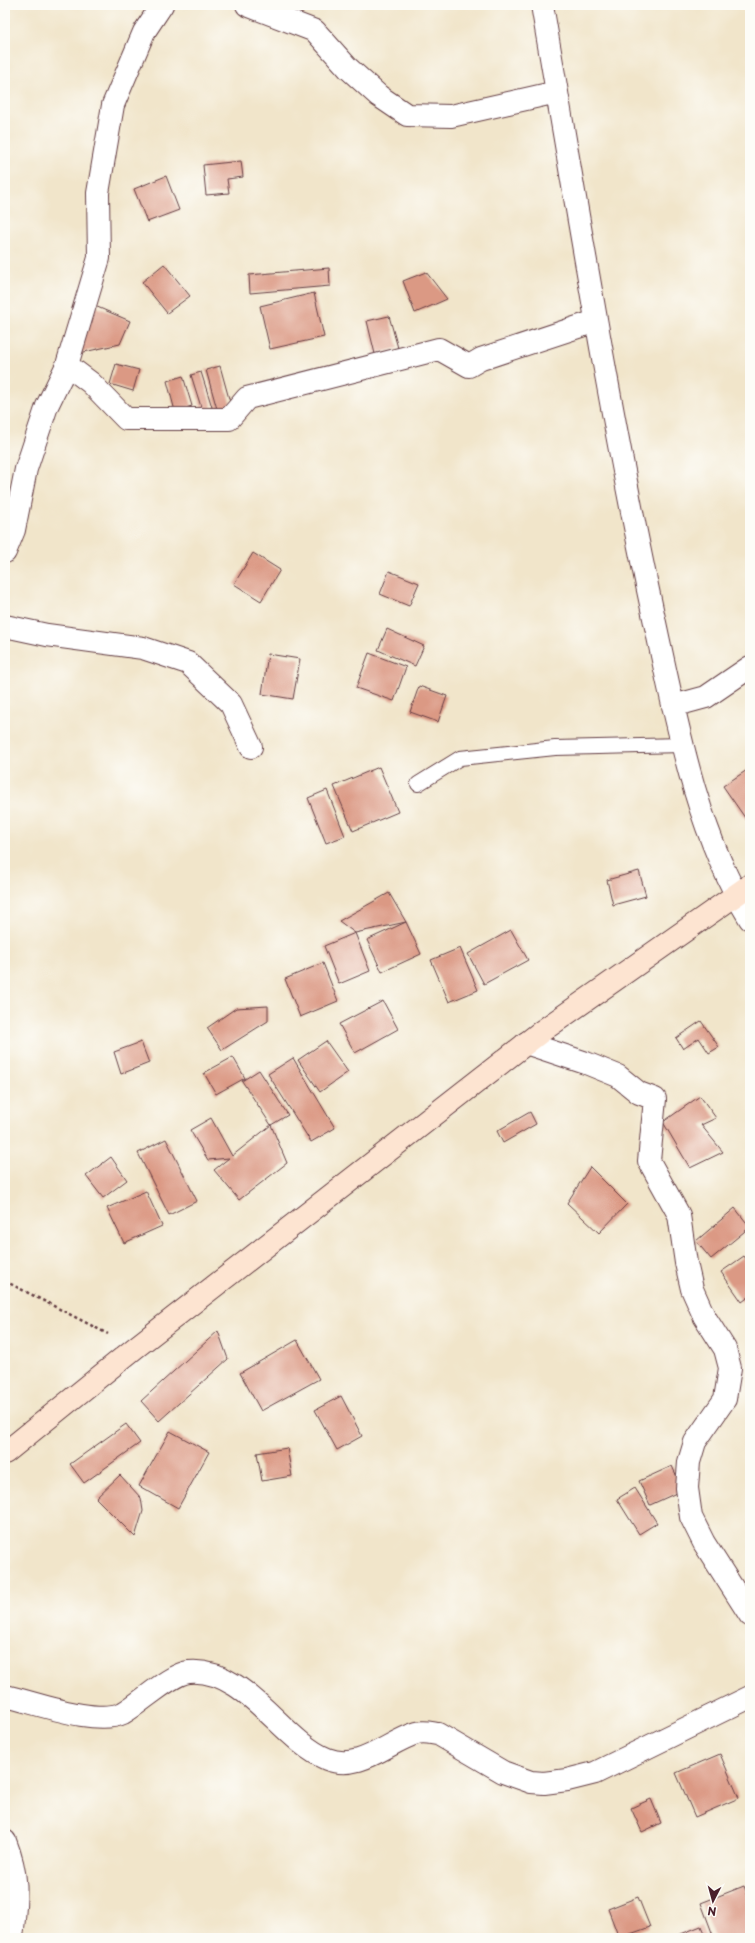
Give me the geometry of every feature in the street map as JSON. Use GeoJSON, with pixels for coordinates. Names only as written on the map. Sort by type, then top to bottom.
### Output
{"type":"FeatureCollection","features":[{"type":"Feature","properties":{"kind":"main road"},"geometry":{"type":"LineString","coordinates":[[5,1453],[135,1348],[526,1043],[743,890]]}},
{"type":"Feature","properties":{"kind":"street"},"geometry":{"type":"LineString","coordinates":[[5,552],[14,530],[28,462],[47,406],[67,365],[99,258],[98,193],[113,104],[144,32],[162,5]]}},
{"type":"Feature","properties":{"kind":"street"},"geometry":{"type":"LineString","coordinates":[[247,5],[315,31],[348,68],[379,96],[407,115],[451,116],[557,92]]}},
{"type":"Feature","properties":{"kind":"street"},"geometry":{"type":"LineString","coordinates":[[542,5],[596,321],[636,535],[673,706],[709,835],[743,890],[750,919]]}},
{"type":"Feature","properties":{"kind":"street"},"geometry":{"type":"LineString","coordinates":[[67,365],[91,383],[126,419],[229,419],[247,398],[439,349],[469,366],[481,359],[596,321]]}},
{"type":"Feature","properties":{"kind":"street"},"geometry":{"type":"LineString","coordinates":[[5,626],[47,635],[143,648],[188,663],[231,704],[251,748]]}},
{"type":"Feature","properties":{"kind":"street"},"geometry":{"type":"LineString","coordinates":[[673,706],[706,697],[750,667]]}},
{"type":"Feature","properties":{"kind":"street"},"geometry":{"type":"LineString","coordinates":[[526,1043],[586,1063],[618,1076],[639,1093],[654,1099],[648,1161],[679,1215],[686,1263],[692,1290],[704,1316],[725,1349],[730,1368],[725,1399],[695,1442],[689,1462],[687,1488],[692,1516],[704,1543],[750,1615]]}},
{"type":"Feature","properties":{"kind":"street"},"geometry":{"type":"LineString","coordinates":[[5,1696],[70,1712],[103,1718],[122,1713],[167,1682],[189,1672],[210,1674],[236,1685],[299,1740],[316,1753],[328,1759],[342,1762],[353,1762],[371,1756],[417,1733],[428,1732],[438,1734],[503,1772],[518,1778],[544,1783],[567,1780],[595,1773],[750,1697]]}},
{"type":"Feature","properties":{"kind":"street"},"geometry":{"type":"LineString","coordinates":[[5,1841],[16,1878],[17,1899],[12,1938]]}},
{"type":"Feature","properties":{"kind":"lane"},"geometry":{"type":"LineString","coordinates":[[418,784],[460,758],[555,748],[683,745]]}},
{"type":"Feature","properties":{"kind":"path"},"geometry":{"type":"LineString","coordinates":[[5,1281],[135,1348]]}},
{"type":"Feature","properties":{"kind":"building"},"geometry":{"type":"Polygon","coordinates":[[[241,161],[243,177],[227,179],[229,193],[206,195],[203,165],[241,161]]]}},
{"type":"Feature","properties":{"kind":"building"},"geometry":{"type":"Polygon","coordinates":[[[166,176],[179,210],[147,222],[134,189],[166,176]]]}},
{"type":"Feature","properties":{"kind":"building"},"geometry":{"type":"Polygon","coordinates":[[[164,264],[190,296],[167,313],[142,282],[164,264]]]}},
{"type":"Feature","properties":{"kind":"building"},"geometry":{"type":"Polygon","coordinates":[[[329,268],[330,286],[250,293],[249,275],[329,268]]]}},
{"type":"Feature","properties":{"kind":"building"},"geometry":{"type":"Polygon","coordinates":[[[426,272],[447,299],[415,313],[403,281],[426,272]]]}},
{"type":"Feature","properties":{"kind":"building"},"geometry":{"type":"Polygon","coordinates":[[[314,293],[324,337],[270,349],[260,306],[314,293]]]}},
{"type":"Feature","properties":{"kind":"building"},"geometry":{"type":"Polygon","coordinates":[[[95,306],[130,321],[120,344],[75,354],[95,306]]]}},
{"type":"Feature","properties":{"kind":"building"},"geometry":{"type":"Polygon","coordinates":[[[389,316],[398,348],[375,354],[367,321],[389,316]]]}},
{"type":"Feature","properties":{"kind":"building"},"geometry":{"type":"Polygon","coordinates":[[[116,364],[139,370],[133,391],[110,384],[116,364]]]}},
{"type":"Feature","properties":{"kind":"building"},"geometry":{"type":"Polygon","coordinates":[[[220,366],[231,406],[217,409],[206,370],[220,366]]]}},
{"type":"Feature","properties":{"kind":"building"},"geometry":{"type":"Polygon","coordinates":[[[201,372],[212,407],[202,410],[191,375],[201,372]]]}},
{"type":"Feature","properties":{"kind":"building"},"geometry":{"type":"Polygon","coordinates":[[[183,376],[192,406],[175,411],[167,381],[183,376]]]}},
{"type":"Feature","properties":{"kind":"building"},"geometry":{"type":"Polygon","coordinates":[[[253,553],[280,570],[261,601],[234,584],[253,553]]]}},
{"type":"Feature","properties":{"kind":"building"},"geometry":{"type":"Polygon","coordinates":[[[389,571],[419,583],[409,606],[380,594],[389,571]]]}},
{"type":"Feature","properties":{"kind":"building"},"geometry":{"type":"Polygon","coordinates":[[[387,629],[424,646],[415,666],[378,650],[387,629]]]}},
{"type":"Feature","properties":{"kind":"building"},"geometry":{"type":"Polygon","coordinates":[[[369,653],[406,667],[394,701],[356,688],[369,653]]]}},
{"type":"Feature","properties":{"kind":"building"},"geometry":{"type":"Polygon","coordinates":[[[268,654],[300,659],[293,699],[262,694],[268,654]]]}},
{"type":"Feature","properties":{"kind":"building"},"geometry":{"type":"Polygon","coordinates":[[[419,686],[447,696],[438,722],[410,712],[419,686]]]}},
{"type":"Feature","properties":{"kind":"building"},"geometry":{"type":"Polygon","coordinates":[[[379,767],[398,812],[353,831],[334,786],[379,767]]]}},
{"type":"Feature","properties":{"kind":"building"},"geometry":{"type":"Polygon","coordinates":[[[750,768],[750,825],[723,786],[750,768]]]}},
{"type":"Feature","properties":{"kind":"building"},"geometry":{"type":"Polygon","coordinates":[[[327,790],[345,836],[326,843],[308,798],[327,790]]]}},
{"type":"Feature","properties":{"kind":"building"},"geometry":{"type":"Polygon","coordinates":[[[639,871],[646,896],[613,905],[607,880],[639,871]]]}},
{"type":"Feature","properties":{"kind":"building"},"geometry":{"type":"Polygon","coordinates":[[[389,893],[406,922],[355,933],[339,921],[389,893]]]}},
{"type":"Feature","properties":{"kind":"building"},"geometry":{"type":"Polygon","coordinates":[[[406,922],[421,954],[382,972],[367,940],[406,922]]]}},
{"type":"Feature","properties":{"kind":"building"},"geometry":{"type":"Polygon","coordinates":[[[511,930],[528,960],[484,984],[468,954],[511,930]]]}},
{"type":"Feature","properties":{"kind":"building"},"geometry":{"type":"Polygon","coordinates":[[[355,933],[370,971],[339,984],[324,946],[355,933]]]}},
{"type":"Feature","properties":{"kind":"building"},"geometry":{"type":"Polygon","coordinates":[[[460,948],[478,990],[449,1002],[431,960],[460,948]]]}},
{"type":"Feature","properties":{"kind":"building"},"geometry":{"type":"Polygon","coordinates":[[[323,963],[338,1001],[300,1017],[285,979],[323,963]]]}},
{"type":"Feature","properties":{"kind":"building"},"geometry":{"type":"Polygon","coordinates":[[[383,1001],[398,1029],[355,1053],[339,1024],[383,1001]]]}},
{"type":"Feature","properties":{"kind":"building"},"geometry":{"type":"Polygon","coordinates":[[[268,1006],[268,1021],[222,1050],[207,1028],[236,1008],[268,1006]]]}},
{"type":"Feature","properties":{"kind":"building"},"geometry":{"type":"Polygon","coordinates":[[[701,1021],[719,1047],[709,1053],[699,1038],[683,1049],[676,1038],[701,1021]]]}},
{"type":"Feature","properties":{"kind":"building"},"geometry":{"type":"Polygon","coordinates":[[[326,1041],[348,1072],[320,1092],[298,1060],[326,1041]]]}},
{"type":"Feature","properties":{"kind":"building"},"geometry":{"type":"Polygon","coordinates":[[[141,1042],[149,1063],[121,1074],[114,1052],[141,1042]]]}},
{"type":"Feature","properties":{"kind":"building"},"geometry":{"type":"Polygon","coordinates":[[[233,1057],[245,1078],[216,1094],[204,1073],[233,1057]]]}},
{"type":"Feature","properties":{"kind":"building"},"geometry":{"type":"Polygon","coordinates":[[[293,1058],[335,1128],[311,1142],[268,1074],[293,1058]]]}},
{"type":"Feature","properties":{"kind":"building"},"geometry":{"type":"Polygon","coordinates":[[[259,1070],[288,1115],[271,1125],[242,1081],[259,1070]]]}},
{"type":"Feature","properties":{"kind":"building"},"geometry":{"type":"Polygon","coordinates":[[[700,1096],[716,1118],[701,1125],[723,1152],[690,1168],[663,1122],[700,1096]]]}},
{"type":"Feature","properties":{"kind":"building"},"geometry":{"type":"Polygon","coordinates":[[[530,1112],[536,1124],[503,1143],[497,1131],[530,1112]]]}},
{"type":"Feature","properties":{"kind":"building"},"geometry":{"type":"Polygon","coordinates":[[[211,1118],[232,1156],[271,1125],[287,1163],[239,1200],[214,1170],[229,1158],[208,1160],[190,1130],[211,1118]]]}},
{"type":"Feature","properties":{"kind":"building"},"geometry":{"type":"Polygon","coordinates":[[[166,1139],[197,1201],[169,1215],[138,1153],[166,1139]]]}},
{"type":"Feature","properties":{"kind":"building"},"geometry":{"type":"Polygon","coordinates":[[[111,1157],[127,1180],[103,1198],[86,1176],[111,1157]]]}},
{"type":"Feature","properties":{"kind":"building"},"geometry":{"type":"Polygon","coordinates":[[[590,1167],[627,1204],[599,1233],[567,1203],[590,1167]]]}},
{"type":"Feature","properties":{"kind":"building"},"geometry":{"type":"Polygon","coordinates":[[[146,1191],[162,1226],[124,1243],[107,1208],[146,1191]]]}},
{"type":"Feature","properties":{"kind":"building"},"geometry":{"type":"Polygon","coordinates":[[[735,1208],[750,1227],[711,1259],[696,1241],[735,1208]]]}},
{"type":"Feature","properties":{"kind":"building"},"geometry":{"type":"Polygon","coordinates":[[[744,1256],[750,1264],[750,1296],[742,1302],[721,1272],[744,1256]]]}},
{"type":"Feature","properties":{"kind":"building"},"geometry":{"type":"Polygon","coordinates":[[[218,1331],[228,1359],[159,1421],[141,1401],[218,1331]]]}},
{"type":"Feature","properties":{"kind":"building"},"geometry":{"type":"Polygon","coordinates":[[[297,1340],[319,1379],[261,1411],[240,1373],[297,1340]]]}},
{"type":"Feature","properties":{"kind":"building"},"geometry":{"type":"Polygon","coordinates":[[[341,1396],[362,1436],[337,1450],[315,1410],[341,1396]]]}},
{"type":"Feature","properties":{"kind":"building"},"geometry":{"type":"Polygon","coordinates":[[[126,1424],[140,1443],[84,1483],[70,1464],[126,1424]]]}},
{"type":"Feature","properties":{"kind":"building"},"geometry":{"type":"Polygon","coordinates":[[[170,1431],[209,1452],[178,1508],[139,1486],[170,1431]]]}},
{"type":"Feature","properties":{"kind":"building"},"geometry":{"type":"Polygon","coordinates":[[[287,1448],[292,1476],[262,1481],[257,1453],[287,1448]]]}},
{"type":"Feature","properties":{"kind":"building"},"geometry":{"type":"Polygon","coordinates":[[[672,1466],[683,1490],[650,1505],[639,1481],[672,1466]]]}},
{"type":"Feature","properties":{"kind":"building"},"geometry":{"type":"Polygon","coordinates":[[[120,1475],[141,1498],[143,1511],[135,1537],[96,1498],[120,1475]]]}},
{"type":"Feature","properties":{"kind":"building"},"geometry":{"type":"Polygon","coordinates":[[[635,1488],[657,1523],[639,1534],[617,1499],[635,1488]]]}},
{"type":"Feature","properties":{"kind":"building"},"geometry":{"type":"Polygon","coordinates":[[[720,1754],[739,1798],[695,1817],[676,1773],[720,1754]]]}},
{"type":"Feature","properties":{"kind":"building"},"geometry":{"type":"Polygon","coordinates":[[[651,1799],[661,1823],[642,1832],[631,1808],[651,1799]]]}},
{"type":"Feature","properties":{"kind":"building"},"geometry":{"type":"Polygon","coordinates":[[[744,1886],[750,1901],[750,1938],[714,1938],[701,1903],[744,1886]]]}},
{"type":"Feature","properties":{"kind":"building"},"geometry":{"type":"Polygon","coordinates":[[[638,1897],[650,1927],[619,1938],[608,1909],[638,1897]]]}},
{"type":"Feature","properties":{"kind":"building"},"geometry":{"type":"Polygon","coordinates":[[[701,1926],[706,1938],[671,1938],[701,1926]]]}}]}
